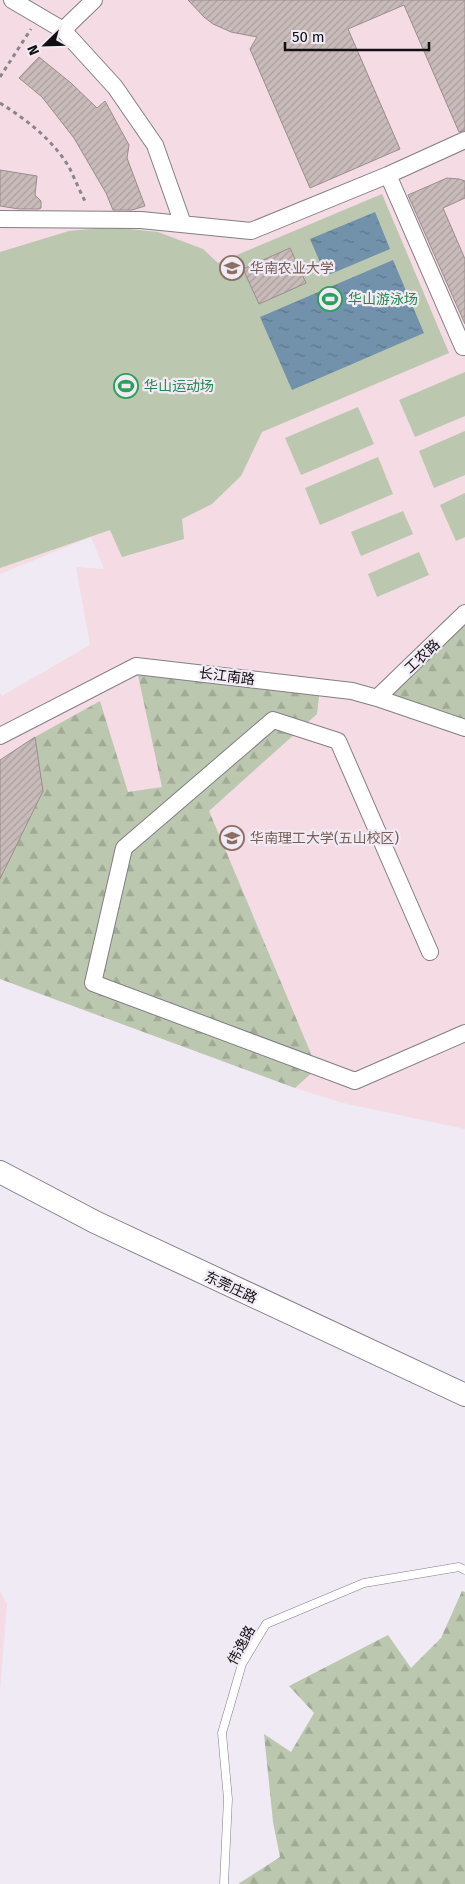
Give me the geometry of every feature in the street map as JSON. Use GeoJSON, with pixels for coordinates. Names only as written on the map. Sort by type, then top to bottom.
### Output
{"type":"FeatureCollection","features":[{"type":"Feature","properties":{"kind":"street"},"geometry":{"type":"LineString","coordinates":[[12,0],[63,30],[115,87],[155,145],[182,224]]}},
{"type":"Feature","properties":{"kind":"street"},"geometry":{"type":"LineString","coordinates":[[63,30],[94,0]]}},
{"type":"Feature","properties":{"kind":"street"},"geometry":{"type":"LineString","coordinates":[[0,219],[141,220],[251,231],[388,175],[465,140]]}},
{"type":"Feature","properties":{"kind":"street"},"geometry":{"type":"LineString","coordinates":[[388,175],[462,348],[465,347]]}},
{"type":"Feature","properties":{"kind":"street","name":"工农路"},"geometry":{"type":"LineString","coordinates":[[377,698],[465,613]]}},
{"type":"Feature","properties":{"kind":"street","name":"长江南路"},"geometry":{"type":"LineString","coordinates":[[0,736],[136,666],[352,691],[465,728]]}},
{"type":"Feature","properties":{"kind":"street"},"geometry":{"type":"LineString","coordinates":[[430,952],[338,740],[273,720],[124,848],[93,983],[355,1081],[465,1033]]}},
{"type":"Feature","properties":{"kind":"street","name":"东莞庄路"},"geometry":{"type":"LineString","coordinates":[[0,1172],[95,1222],[465,1395]]}},
{"type":"Feature","properties":{"kind":"lane","name":"伟逸路"},"geometry":{"type":"LineString","coordinates":[[224,1884],[228,1799],[222,1733],[242,1664],[266,1624],[364,1583],[459,1567],[465,1570]]}},
{"type":"Feature","properties":{"kind":"path"},"geometry":{"type":"LineString","coordinates":[[0,77],[39,16]]}},
{"type":"Feature","properties":{"kind":"path"},"geometry":{"type":"LineString","coordinates":[[0,103],[34,126],[51,144],[69,167],[93,220]]}},
{"type":"Feature","properties":{"kind":"shaded area"},"geometry":{"type":"Polygon","coordinates":[[[0,0],[465,0],[465,1129],[343,1103],[295,1088],[0,979],[0,693],[2,696],[90,645],[76,567],[104,569],[91,537],[0,574],[0,0]]]}},
{"type":"Feature","properties":{"kind":"shaded area"},"geometry":{"type":"Polygon","coordinates":[[[0,1591],[7,1604],[0,1691],[0,1591]]]}},
{"type":"Feature","properties":{"kind":"green space","name":"华山运动场"},"geometry":{"type":"Polygon","coordinates":[[[382,194],[449,353],[262,432],[241,476],[212,504],[182,519],[184,539],[122,557],[110,530],[0,568],[0,252],[69,231],[111,227],[158,232],[203,249],[218,263],[382,194]]]}},
{"type":"Feature","properties":{"kind":"green space"},"geometry":{"type":"Polygon","coordinates":[[[465,372],[465,416],[415,437],[399,400],[465,372]]]}},
{"type":"Feature","properties":{"kind":"green space"},"geometry":{"type":"Polygon","coordinates":[[[358,407],[374,444],[301,475],[285,438],[358,407]]]}},
{"type":"Feature","properties":{"kind":"green space"},"geometry":{"type":"Polygon","coordinates":[[[465,431],[465,475],[434,488],[419,451],[465,431]]]}},
{"type":"Feature","properties":{"kind":"green space"},"geometry":{"type":"Polygon","coordinates":[[[378,457],[393,494],[320,525],[305,488],[378,457]]]}},
{"type":"Feature","properties":{"kind":"green space"},"geometry":{"type":"Polygon","coordinates":[[[465,493],[465,537],[456,541],[440,505],[465,493]]]}},
{"type":"Feature","properties":{"kind":"green space"},"geometry":{"type":"Polygon","coordinates":[[[403,511],[413,534],[361,556],[351,532],[403,511]]]}},
{"type":"Feature","properties":{"kind":"green space"},"geometry":{"type":"Polygon","coordinates":[[[419,552],[429,575],[377,597],[368,574],[419,552]]]}},
{"type":"Feature","properties":{"kind":"green space"},"geometry":{"type":"Polygon","coordinates":[[[465,607],[465,728],[377,698],[465,607]]]}},
{"type":"Feature","properties":{"kind":"green space"},"geometry":{"type":"Polygon","coordinates":[[[136,666],[320,687],[317,714],[209,811],[317,1068],[295,1088],[0,979],[0,879],[43,791],[35,737],[100,701],[128,792],[162,787],[136,666]]]}},
{"type":"Feature","properties":{"kind":"green space"},"geometry":{"type":"Polygon","coordinates":[[[462,1591],[465,1592],[465,1884],[238,1884],[280,1857],[273,1822],[264,1734],[291,1752],[314,1713],[289,1686],[388,1635],[411,1668],[441,1638],[462,1591]]]}},
{"type":"Feature","properties":{"kind":"water"},"geometry":{"type":"Polygon","coordinates":[[[375,212],[390,249],[326,276],[310,239],[375,212]]]}},
{"type":"Feature","properties":{"kind":"water"},"geometry":{"type":"Polygon","coordinates":[[[393,260],[424,333],[292,390],[260,317],[393,260]]]}},
{"type":"Feature","properties":{"kind":"building"},"geometry":{"type":"Polygon","coordinates":[[[188,0],[465,0],[465,130],[459,132],[404,5],[348,29],[400,149],[310,188],[250,49],[257,37],[231,32],[213,24],[188,0]]]}},
{"type":"Feature","properties":{"kind":"building"},"geometry":{"type":"Polygon","coordinates":[[[39,57],[71,83],[97,108],[105,101],[129,145],[127,158],[145,206],[132,210],[113,210],[106,193],[74,138],[42,97],[19,78],[39,57]]]}},
{"type":"Feature","properties":{"kind":"building"},"geometry":{"type":"Polygon","coordinates":[[[0,170],[37,176],[35,195],[41,201],[41,208],[19,209],[0,206],[0,170]]]}},
{"type":"Feature","properties":{"kind":"building"},"geometry":{"type":"Polygon","coordinates":[[[447,178],[465,181],[465,198],[443,208],[465,259],[465,324],[408,195],[447,178]]]}},
{"type":"Feature","properties":{"kind":"building"},"geometry":{"type":"Polygon","coordinates":[[[290,248],[306,283],[259,304],[243,269],[290,248]]]}},
{"type":"Feature","properties":{"kind":"building"},"geometry":{"type":"Polygon","coordinates":[[[35,737],[43,791],[0,879],[0,760],[35,737]]]}},
{"type":"Feature","properties":{"kind":"place","name":"华南农业大学"},"geometry":{"type":"Point","coordinates":[232,268]}},
{"type":"Feature","properties":{"kind":"place","name":"华山游泳场"},"geometry":{"type":"Point","coordinates":[330,299]}},
{"type":"Feature","properties":{"kind":"place","name":"华山运动场"},"geometry":{"type":"Point","coordinates":[126,386]}},
{"type":"Feature","properties":{"kind":"place","name":"华南理工大学(五山校区)"},"geometry":{"type":"Point","coordinates":[232,838]}}]}
